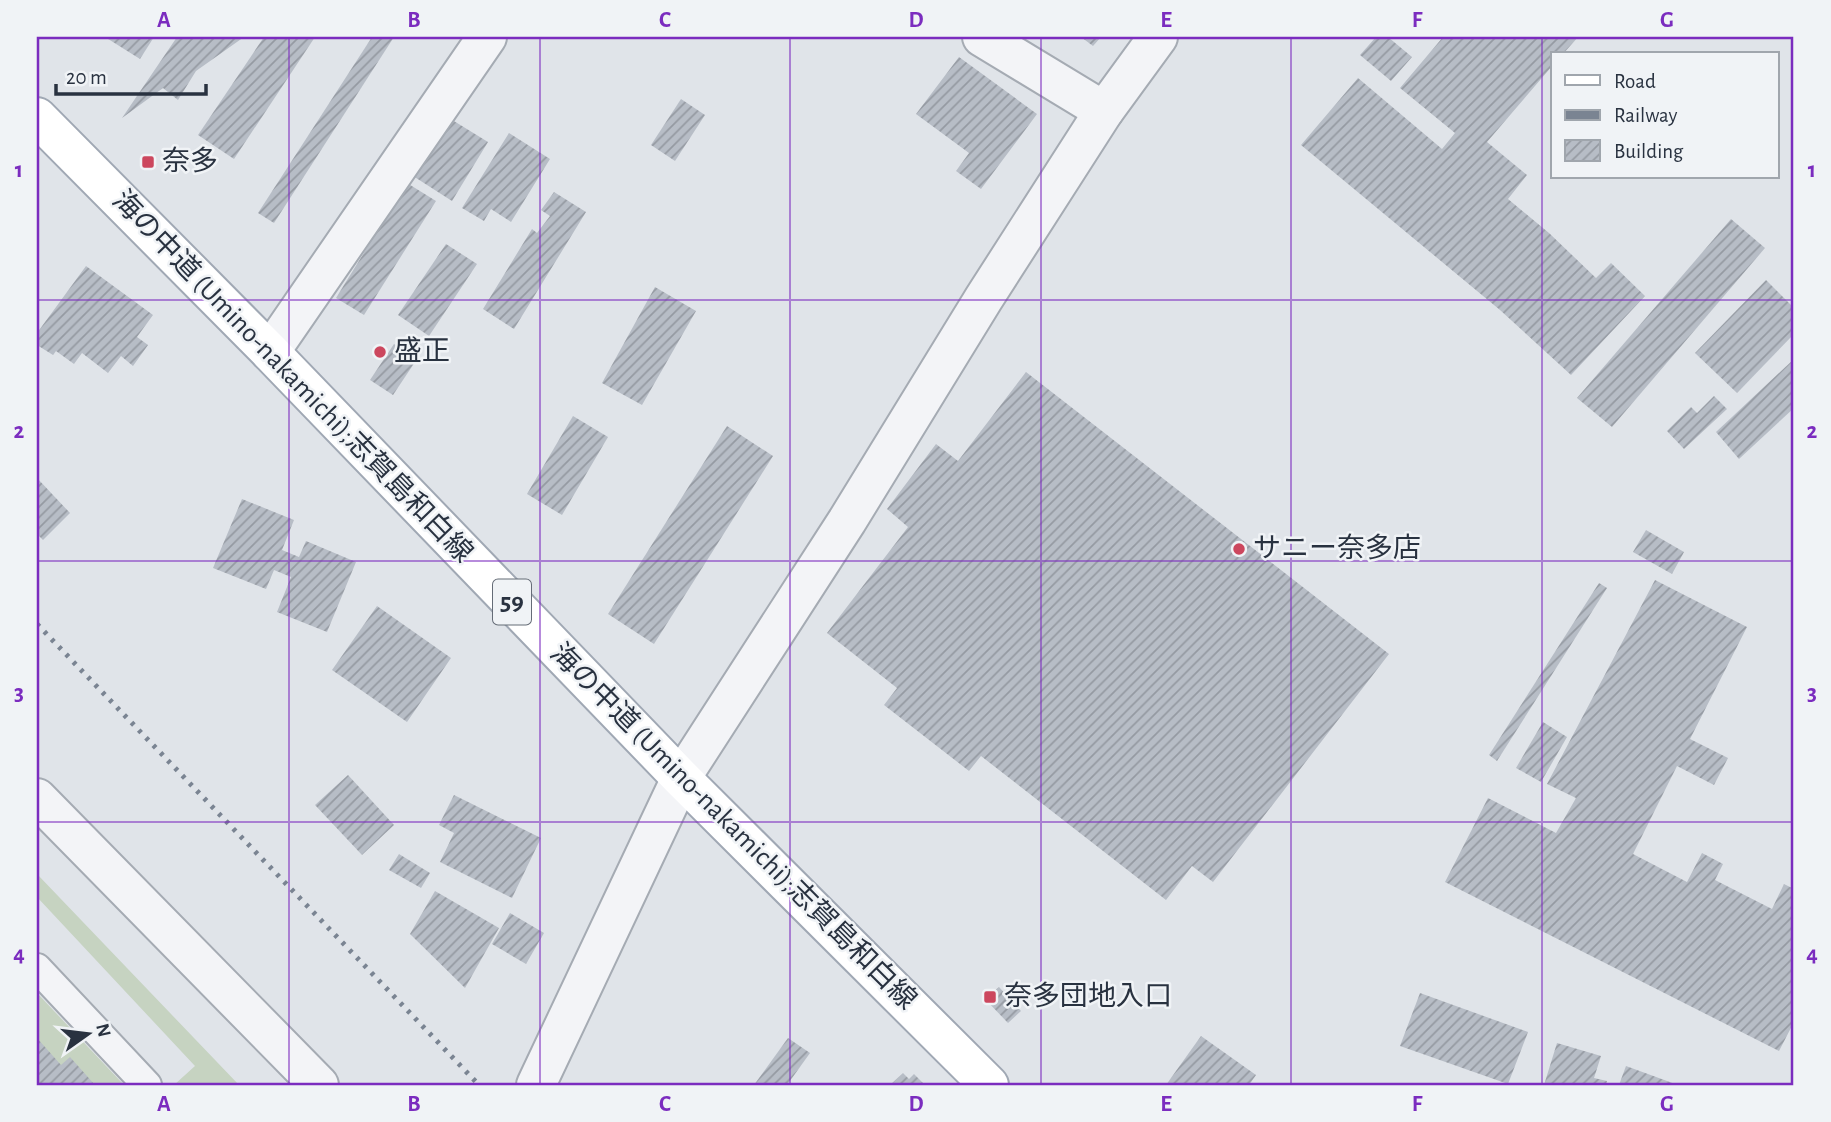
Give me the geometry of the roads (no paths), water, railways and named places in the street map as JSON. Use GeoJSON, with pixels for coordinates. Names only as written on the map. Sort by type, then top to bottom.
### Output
{"type":"FeatureCollection","features":[{"type":"Feature","properties":{"kind":"main road","name":"海の中道 (Umino-nakamichi);志賀島和白線"},"geometry":{"type":"LineString","coordinates":[[37,117],[270,352],[681,778],[989,1085]]}},
{"type":"Feature","properties":{"kind":"street"},"geometry":{"type":"LineString","coordinates":[[270,352],[487,37]]}},
{"type":"Feature","properties":{"kind":"street"},"geometry":{"type":"LineString","coordinates":[[982,37],[1104,111]]}},
{"type":"Feature","properties":{"kind":"street"},"geometry":{"type":"LineString","coordinates":[[536,1085],[681,778],[847,521],[984,298],[1104,111],[1158,37]]}},
{"type":"Feature","properties":{"kind":"street"},"geometry":{"type":"LineString","coordinates":[[37,798],[319,1085]]}},
{"type":"Feature","properties":{"kind":"lane"},"geometry":{"type":"LineString","coordinates":[[37,968],[146,1085]]}},
{"type":"Feature","properties":{"kind":"railway"},"geometry":{"type":"LineString","coordinates":[[37,624],[479,1085]]}},
{"type":"Feature","properties":{"kind":"place","name":"奈多"},"geometry":{"type":"Point","coordinates":[148,162]}},
{"type":"Feature","properties":{"kind":"place","name":"盛正"},"geometry":{"type":"Point","coordinates":[380,352]}},
{"type":"Feature","properties":{"kind":"place","name":"サニー奈多店"},"geometry":{"type":"Point","coordinates":[1239,549]}},
{"type":"Feature","properties":{"kind":"place","name":"奈多団地入口"},"geometry":{"type":"Point","coordinates":[990,997]}}]}
